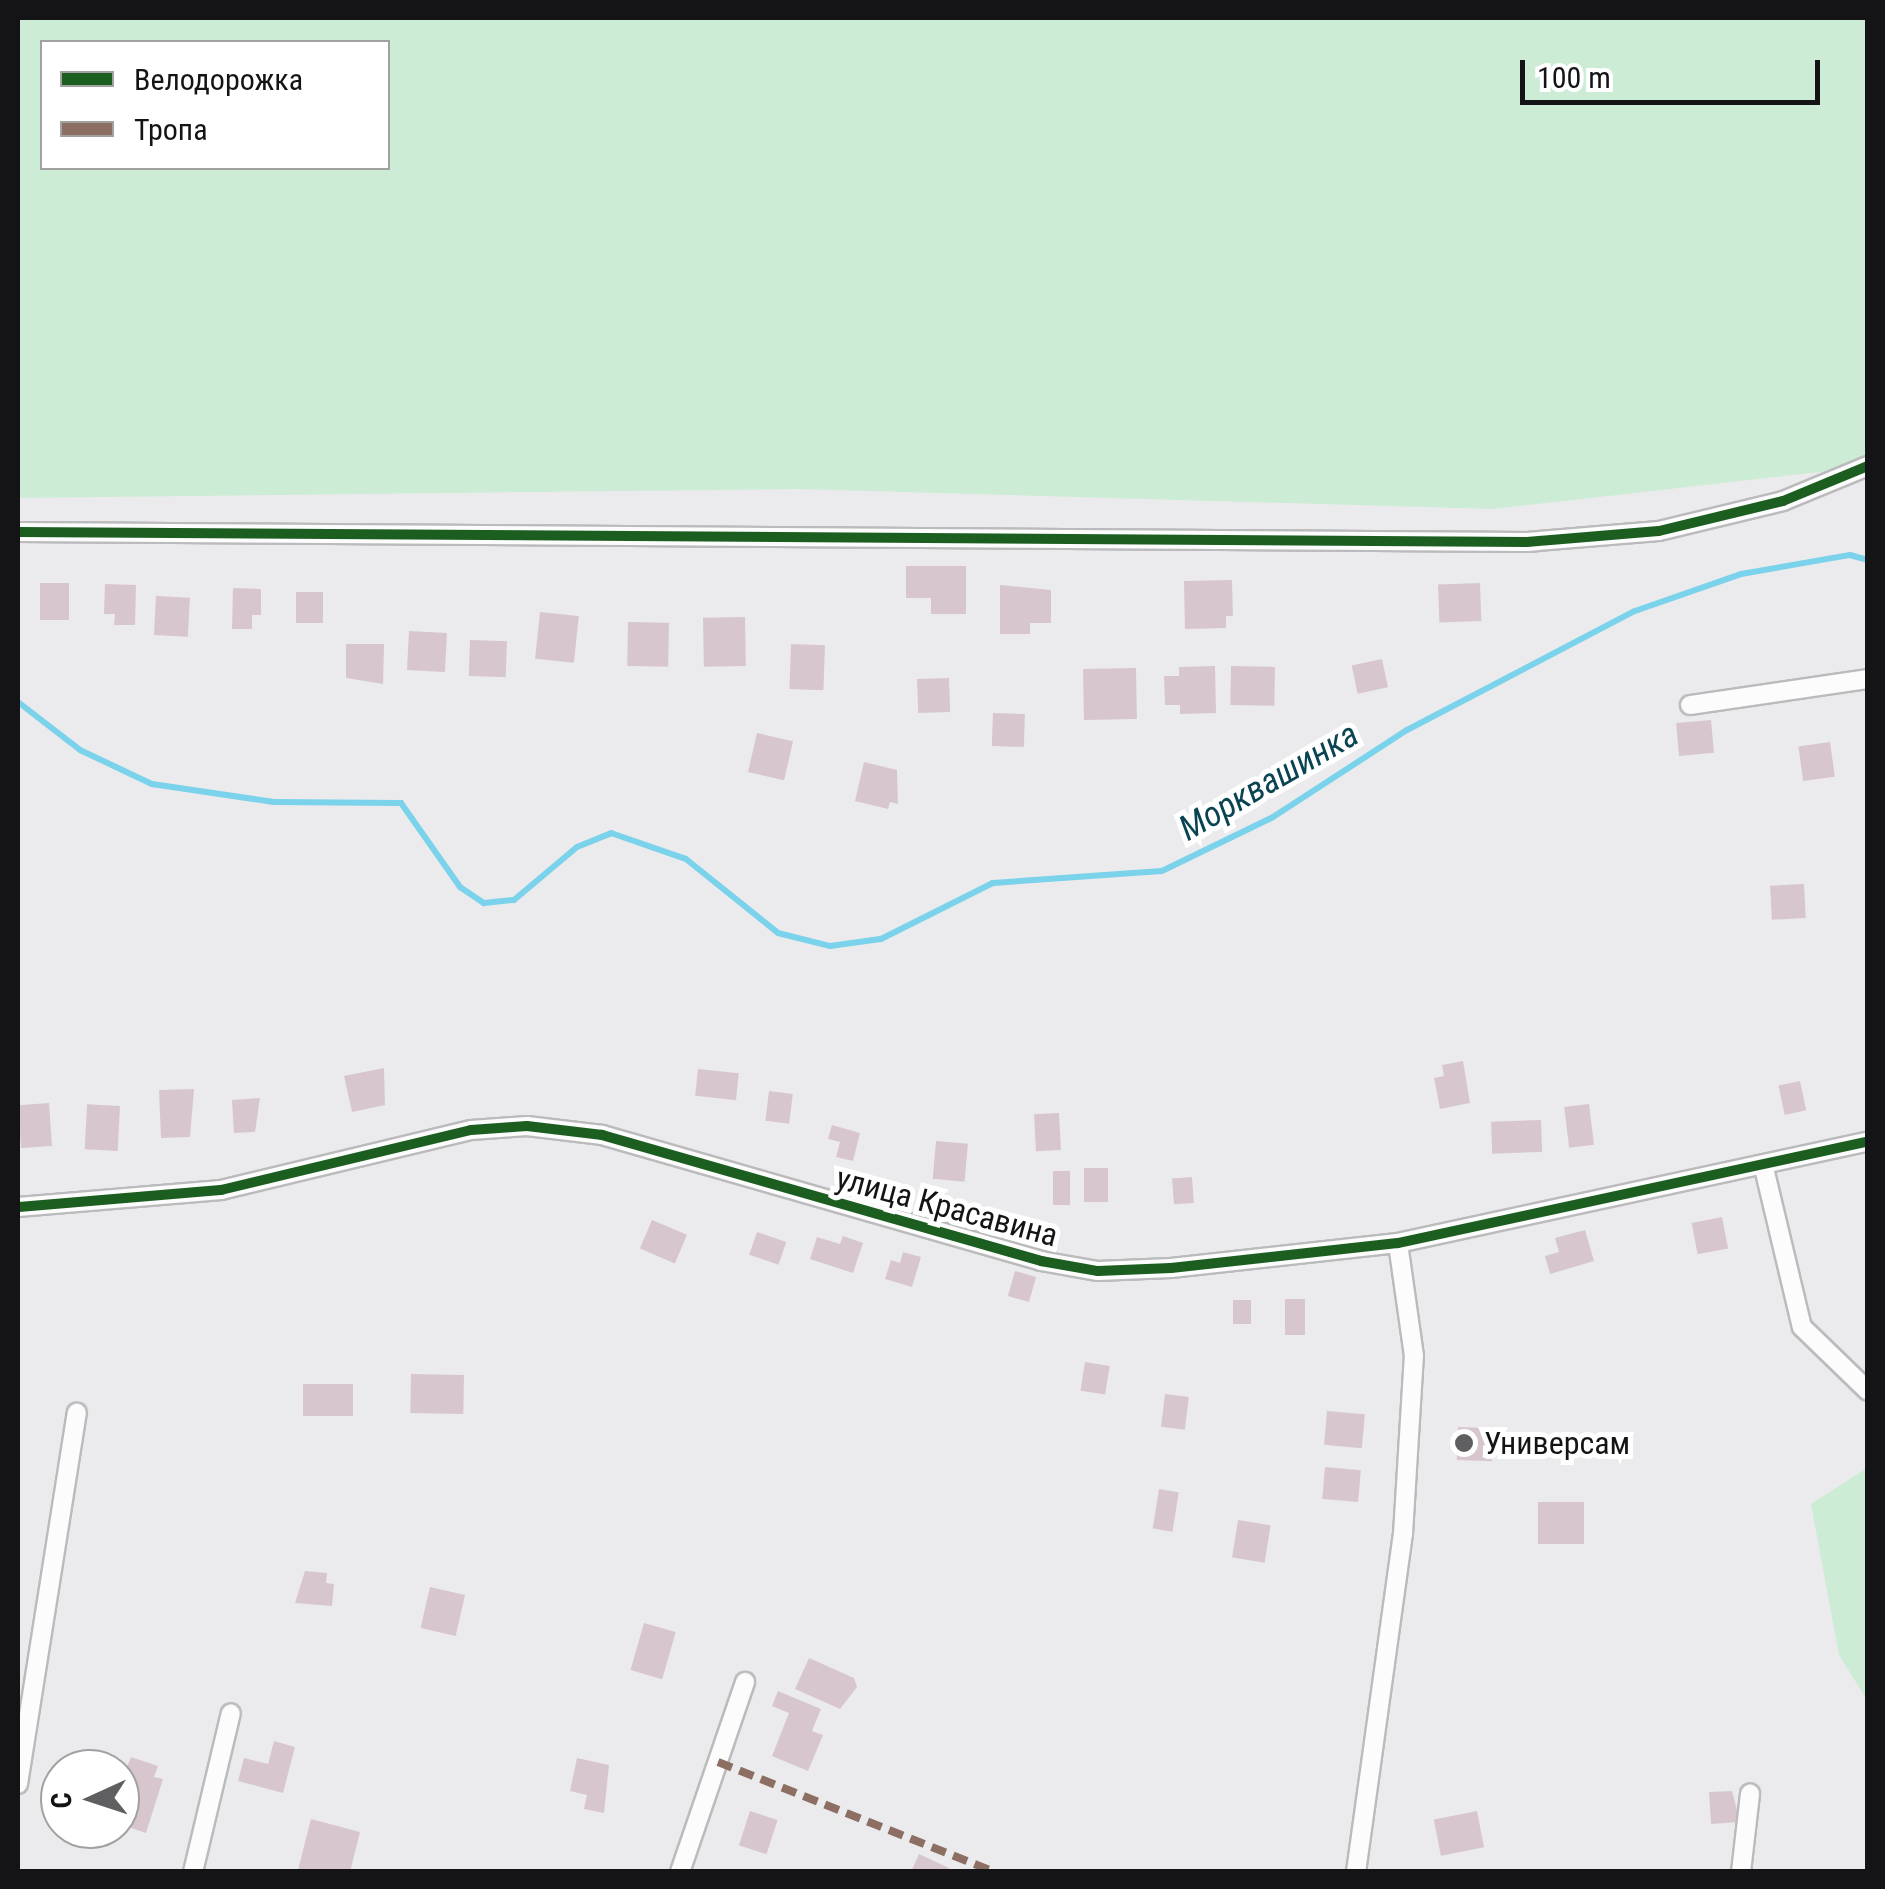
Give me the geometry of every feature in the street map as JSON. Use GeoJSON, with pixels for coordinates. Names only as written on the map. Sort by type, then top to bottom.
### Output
{"type":"FeatureCollection","features":[{"type":"Feature","properties":{"kind":"street"},"geometry":{"type":"LineString","coordinates":[[18,532],[1528,542],[1659,531],[1782,501],[1868,466]]}},
{"type":"Feature","properties":{"kind":"street"},"geometry":{"type":"LineString","coordinates":[[1690,704],[1868,678]]}},
{"type":"Feature","properties":{"kind":"street","name":"улица Красавина"},"geometry":{"type":"LineString","coordinates":[[18,1207],[222,1190],[471,1130],[527,1126],[602,1135],[1041,1261],[1098,1270],[1398,1242],[1764,1168],[1868,1142]]}},
{"type":"Feature","properties":{"kind":"street"},"geometry":{"type":"LineString","coordinates":[[1764,1168],[1802,1327],[1868,1391]]}},
{"type":"Feature","properties":{"kind":"street"},"geometry":{"type":"LineString","coordinates":[[1356,1872],[1402,1534],[1414,1356],[1398,1242]]}},
{"type":"Feature","properties":{"kind":"street"},"geometry":{"type":"LineString","coordinates":[[18,1784],[76,1413]]}},
{"type":"Feature","properties":{"kind":"street"},"geometry":{"type":"LineString","coordinates":[[680,1872],[745,1682]]}},
{"type":"Feature","properties":{"kind":"street"},"geometry":{"type":"LineString","coordinates":[[194,1872],[232,1713]]}},
{"type":"Feature","properties":{"kind":"street"},"geometry":{"type":"LineString","coordinates":[[1740,1872],[1750,1794]]}},
{"type":"Feature","properties":{"kind":"green space"},"geometry":{"type":"Polygon","coordinates":[[[18,18],[1867,18],[1867,455],[1838,470],[1493,509],[797,489],[18,498],[18,18]]]}},
{"type":"Feature","properties":{"kind":"green space"},"geometry":{"type":"Polygon","coordinates":[[[1867,1468],[1867,1700],[1839,1655],[1811,1504],[1867,1468]]]}},
{"type":"Feature","properties":{"kind":"building"},"geometry":{"type":"Polygon","coordinates":[[[906,566],[966,566],[966,614],[931,614],[931,598],[906,598],[906,566]]]}},
{"type":"Feature","properties":{"kind":"building"},"geometry":{"type":"Polygon","coordinates":[[[1232,580],[1233,616],[1226,616],[1226,628],[1185,629],[1184,581],[1232,580]]]}},
{"type":"Feature","properties":{"kind":"building"},"geometry":{"type":"Polygon","coordinates":[[[40,583],[69,583],[69,620],[40,620],[40,583]]]}},
{"type":"Feature","properties":{"kind":"building"},"geometry":{"type":"Polygon","coordinates":[[[1480,583],[1481,621],[1439,622],[1438,584],[1480,583]]]}},
{"type":"Feature","properties":{"kind":"building"},"geometry":{"type":"Polygon","coordinates":[[[105,584],[136,585],[135,625],[114,625],[115,614],[104,614],[105,584]]]}},
{"type":"Feature","properties":{"kind":"building"},"geometry":{"type":"Polygon","coordinates":[[[1000,585],[1051,590],[1051,623],[1030,623],[1030,634],[1000,634],[1000,585]]]}},
{"type":"Feature","properties":{"kind":"building"},"geometry":{"type":"Polygon","coordinates":[[[233,588],[261,589],[261,615],[252,615],[252,629],[232,629],[233,588]]]}},
{"type":"Feature","properties":{"kind":"building"},"geometry":{"type":"Polygon","coordinates":[[[296,592],[323,592],[323,623],[296,623],[296,592]]]}},
{"type":"Feature","properties":{"kind":"building"},"geometry":{"type":"Polygon","coordinates":[[[156,596],[190,598],[188,637],[154,635],[156,596]]]}},
{"type":"Feature","properties":{"kind":"building"},"geometry":{"type":"Polygon","coordinates":[[[540,612],[579,616],[574,663],[535,659],[540,612]]]}},
{"type":"Feature","properties":{"kind":"building"},"geometry":{"type":"Polygon","coordinates":[[[745,617],[746,666],[704,667],[703,618],[745,617]]]}},
{"type":"Feature","properties":{"kind":"building"},"geometry":{"type":"Polygon","coordinates":[[[628,622],[669,623],[668,667],[627,666],[628,622]]]}},
{"type":"Feature","properties":{"kind":"building"},"geometry":{"type":"Polygon","coordinates":[[[409,631],[447,633],[445,672],[407,670],[409,631]]]}},
{"type":"Feature","properties":{"kind":"building"},"geometry":{"type":"Polygon","coordinates":[[[470,640],[507,641],[506,677],[469,676],[470,640]]]}},
{"type":"Feature","properties":{"kind":"building"},"geometry":{"type":"Polygon","coordinates":[[[346,644],[384,644],[383,684],[346,678],[346,644]]]}},
{"type":"Feature","properties":{"kind":"building"},"geometry":{"type":"Polygon","coordinates":[[[791,644],[825,645],[823,690],[789,689],[791,644]]]}},
{"type":"Feature","properties":{"kind":"building"},"geometry":{"type":"Polygon","coordinates":[[[1382,659],[1388,687],[1358,694],[1352,665],[1382,659]]]}},
{"type":"Feature","properties":{"kind":"building"},"geometry":{"type":"Polygon","coordinates":[[[1215,666],[1216,713],[1180,714],[1180,705],[1165,705],[1164,676],[1179,676],[1179,667],[1215,666]]]}},
{"type":"Feature","properties":{"kind":"building"},"geometry":{"type":"Polygon","coordinates":[[[1231,666],[1275,667],[1274,706],[1230,705],[1231,666]]]}},
{"type":"Feature","properties":{"kind":"building"},"geometry":{"type":"Polygon","coordinates":[[[1136,668],[1137,719],[1084,720],[1083,669],[1136,668]]]}},
{"type":"Feature","properties":{"kind":"building"},"geometry":{"type":"Polygon","coordinates":[[[949,678],[950,712],[918,713],[917,679],[949,678]]]}},
{"type":"Feature","properties":{"kind":"building"},"geometry":{"type":"Polygon","coordinates":[[[993,713],[1025,714],[1024,747],[992,746],[993,713]]]}},
{"type":"Feature","properties":{"kind":"building"},"geometry":{"type":"Polygon","coordinates":[[[1711,720],[1714,753],[1679,756],[1676,723],[1711,720]]]}},
{"type":"Feature","properties":{"kind":"building"},"geometry":{"type":"Polygon","coordinates":[[[757,733],[793,741],[784,780],[748,772],[757,733]]]}},
{"type":"Feature","properties":{"kind":"building"},"geometry":{"type":"Polygon","coordinates":[[[1830,742],[1835,777],[1803,781],[1798,746],[1830,742]]]}},
{"type":"Feature","properties":{"kind":"building"},"geometry":{"type":"Polygon","coordinates":[[[864,762],[897,770],[898,804],[890,802],[888,809],[855,801],[864,762]]]}},
{"type":"Feature","properties":{"kind":"building"},"geometry":{"type":"Polygon","coordinates":[[[1804,884],[1806,918],[1772,920],[1770,886],[1804,884]]]}},
{"type":"Feature","properties":{"kind":"building"},"geometry":{"type":"Polygon","coordinates":[[[1463,1061],[1470,1103],[1440,1109],[1434,1078],[1444,1076],[1442,1065],[1463,1061]]]}},
{"type":"Feature","properties":{"kind":"building"},"geometry":{"type":"Polygon","coordinates":[[[384,1068],[385,1105],[352,1112],[344,1076],[384,1068]]]}},
{"type":"Feature","properties":{"kind":"building"},"geometry":{"type":"Polygon","coordinates":[[[698,1069],[739,1073],[736,1100],[695,1096],[698,1069]]]}},
{"type":"Feature","properties":{"kind":"building"},"geometry":{"type":"Polygon","coordinates":[[[1800,1081],[1806,1110],[1785,1115],[1778,1086],[1800,1081]]]}},
{"type":"Feature","properties":{"kind":"building"},"geometry":{"type":"Polygon","coordinates":[[[194,1089],[190,1137],[161,1138],[159,1090],[194,1089]]]}},
{"type":"Feature","properties":{"kind":"building"},"geometry":{"type":"Polygon","coordinates":[[[769,1091],[793,1094],[789,1124],[765,1121],[769,1091]]]}},
{"type":"Feature","properties":{"kind":"building"},"geometry":{"type":"Polygon","coordinates":[[[260,1098],[255,1132],[234,1133],[232,1100],[260,1098]]]}},
{"type":"Feature","properties":{"kind":"building"},"geometry":{"type":"Polygon","coordinates":[[[49,1103],[52,1146],[21,1148],[18,1105],[49,1103]]]}},
{"type":"Feature","properties":{"kind":"building"},"geometry":{"type":"Polygon","coordinates":[[[87,1104],[120,1106],[118,1151],[85,1149],[87,1104]]]}},
{"type":"Feature","properties":{"kind":"building"},"geometry":{"type":"Polygon","coordinates":[[[1589,1104],[1594,1145],[1569,1148],[1564,1107],[1589,1104]]]}},
{"type":"Feature","properties":{"kind":"building"},"geometry":{"type":"Polygon","coordinates":[[[1059,1113],[1061,1150],[1036,1151],[1034,1114],[1059,1113]]]}},
{"type":"Feature","properties":{"kind":"building"},"geometry":{"type":"Polygon","coordinates":[[[1541,1120],[1542,1152],[1492,1154],[1491,1122],[1541,1120]]]}},
{"type":"Feature","properties":{"kind":"building"},"geometry":{"type":"Polygon","coordinates":[[[832,1125],[860,1133],[853,1161],[836,1157],[840,1142],[828,1139],[832,1125]]]}},
{"type":"Feature","properties":{"kind":"building"},"geometry":{"type":"Polygon","coordinates":[[[936,1141],[968,1144],[965,1182],[933,1179],[936,1141]]]}},
{"type":"Feature","properties":{"kind":"building"},"geometry":{"type":"Polygon","coordinates":[[[1084,1168],[1108,1168],[1108,1202],[1084,1202],[1084,1168]]]}},
{"type":"Feature","properties":{"kind":"building"},"geometry":{"type":"Polygon","coordinates":[[[1053,1171],[1070,1171],[1070,1205],[1053,1205],[1053,1171]]]}},
{"type":"Feature","properties":{"kind":"building"},"geometry":{"type":"Polygon","coordinates":[[[1192,1177],[1194,1203],[1174,1204],[1172,1178],[1192,1177]]]}},
{"type":"Feature","properties":{"kind":"building"},"geometry":{"type":"Polygon","coordinates":[[[1722,1217],[1728,1248],[1698,1254],[1692,1223],[1722,1217]]]}},
{"type":"Feature","properties":{"kind":"building"},"geometry":{"type":"Polygon","coordinates":[[[652,1220],[687,1235],[675,1263],[640,1249],[652,1220]]]}},
{"type":"Feature","properties":{"kind":"building"},"geometry":{"type":"Polygon","coordinates":[[[1585,1230],[1594,1261],[1550,1274],[1545,1256],[1559,1252],[1555,1238],[1585,1230]]]}},
{"type":"Feature","properties":{"kind":"building"},"geometry":{"type":"Polygon","coordinates":[[[757,1232],[786,1242],[778,1265],[749,1255],[757,1232]]]}},
{"type":"Feature","properties":{"kind":"building"},"geometry":{"type":"Polygon","coordinates":[[[843,1236],[863,1243],[853,1273],[810,1259],[817,1237],[840,1244],[843,1236]]]}},
{"type":"Feature","properties":{"kind":"building"},"geometry":{"type":"Polygon","coordinates":[[[903,1252],[921,1257],[912,1287],[885,1279],[891,1260],[900,1263],[903,1252]]]}},
{"type":"Feature","properties":{"kind":"building"},"geometry":{"type":"Polygon","coordinates":[[[1015,1271],[1036,1277],[1029,1302],[1008,1296],[1015,1271]]]}},
{"type":"Feature","properties":{"kind":"building"},"geometry":{"type":"Polygon","coordinates":[[[1285,1299],[1305,1299],[1305,1335],[1285,1335],[1285,1299]]]}},
{"type":"Feature","properties":{"kind":"building"},"geometry":{"type":"Polygon","coordinates":[[[1233,1300],[1251,1300],[1251,1324],[1233,1324],[1233,1300]]]}},
{"type":"Feature","properties":{"kind":"building"},"geometry":{"type":"Polygon","coordinates":[[[1085,1362],[1110,1366],[1105,1395],[1080,1391],[1085,1362]]]}},
{"type":"Feature","properties":{"kind":"building"},"geometry":{"type":"Polygon","coordinates":[[[411,1374],[464,1375],[463,1414],[410,1413],[411,1374]]]}},
{"type":"Feature","properties":{"kind":"building"},"geometry":{"type":"Polygon","coordinates":[[[303,1384],[353,1384],[353,1416],[303,1416],[303,1384]]]}},
{"type":"Feature","properties":{"kind":"building"},"geometry":{"type":"Polygon","coordinates":[[[1165,1394],[1189,1397],[1185,1430],[1161,1427],[1165,1394]]]}},
{"type":"Feature","properties":{"kind":"building"},"geometry":{"type":"Polygon","coordinates":[[[1327,1411],[1365,1414],[1362,1448],[1324,1445],[1327,1411]]]}},
{"type":"Feature","properties":{"kind":"building"},"geometry":{"type":"Polygon","coordinates":[[[1458,1427],[1493,1428],[1492,1461],[1457,1460],[1458,1427]]]}},
{"type":"Feature","properties":{"kind":"building"},"geometry":{"type":"Polygon","coordinates":[[[1325,1467],[1361,1470],[1358,1502],[1322,1499],[1325,1467]]]}},
{"type":"Feature","properties":{"kind":"building"},"geometry":{"type":"Polygon","coordinates":[[[1159,1489],[1179,1492],[1172,1532],[1153,1529],[1159,1489]]]}},
{"type":"Feature","properties":{"kind":"building"},"geometry":{"type":"Polygon","coordinates":[[[1538,1502],[1584,1502],[1584,1544],[1538,1544],[1538,1502]]]}},
{"type":"Feature","properties":{"kind":"building"},"geometry":{"type":"Polygon","coordinates":[[[1238,1520],[1271,1525],[1265,1563],[1232,1558],[1238,1520]]]}},
{"type":"Feature","properties":{"kind":"building"},"geometry":{"type":"Polygon","coordinates":[[[305,1571],[327,1573],[326,1583],[334,1584],[332,1606],[295,1603],[305,1571]]]}},
{"type":"Feature","properties":{"kind":"building"},"geometry":{"type":"Polygon","coordinates":[[[430,1587],[465,1595],[456,1636],[421,1628],[430,1587]]]}},
{"type":"Feature","properties":{"kind":"building"},"geometry":{"type":"Polygon","coordinates":[[[644,1623],[676,1632],[662,1679],[630,1670],[644,1623]]]}},
{"type":"Feature","properties":{"kind":"building"},"geometry":{"type":"Polygon","coordinates":[[[809,1658],[854,1678],[857,1687],[840,1709],[795,1689],[809,1658]]]}},
{"type":"Feature","properties":{"kind":"building"},"geometry":{"type":"Polygon","coordinates":[[[778,1691],[821,1709],[812,1731],[823,1735],[808,1771],[772,1756],[789,1713],[772,1706],[778,1691]]]}},
{"type":"Feature","properties":{"kind":"building"},"geometry":{"type":"Polygon","coordinates":[[[274,1741],[295,1747],[283,1793],[238,1781],[244,1758],[268,1764],[274,1741]]]}},
{"type":"Feature","properties":{"kind":"building"},"geometry":{"type":"Polygon","coordinates":[[[577,1758],[609,1765],[604,1813],[584,1809],[587,1795],[570,1791],[577,1758]]]}},
{"type":"Feature","properties":{"kind":"building"},"geometry":{"type":"Polygon","coordinates":[[[140,1760],[158,1766],[154,1777],[163,1779],[146,1833],[140,1831],[140,1760]]]}},
{"type":"Feature","properties":{"kind":"building"},"geometry":{"type":"Polygon","coordinates":[[[1732,1791],[1740,1822],[1711,1824],[1709,1792],[1732,1791]]]}},
{"type":"Feature","properties":{"kind":"building"},"geometry":{"type":"Polygon","coordinates":[[[750,1811],[778,1820],[766,1854],[739,1845],[750,1811]]]}},
{"type":"Feature","properties":{"kind":"building"},"geometry":{"type":"Polygon","coordinates":[[[1477,1811],[1484,1847],[1441,1856],[1434,1819],[1477,1811]]]}},
{"type":"Feature","properties":{"kind":"building"},"geometry":{"type":"Polygon","coordinates":[[[311,1819],[360,1832],[350,1872],[298,1870],[311,1819]]]}},
{"type":"Feature","properties":{"kind":"building"},"geometry":{"type":"Polygon","coordinates":[[[919,1854],[949,1868],[947,1872],[911,1872],[919,1854]]]}},
{"type":"Feature","properties":{"kind":"waterway","name":"Морквашинка"},"geometry":{"type":"LineString","coordinates":[[18,702],[80,750],[152,784],[274,802],[401,803],[460,887],[484,903],[514,900],[577,847],[611,833],[686,859],[778,933],[830,946],[881,939],[993,883],[1162,871],[1273,817],[1407,730],[1635,611],[1741,574],[1850,555],[1868,560]]}},
{"type":"Feature","properties":{"kind":"marked path"},"geometry":{"type":"LineString","coordinates":[[718,1762],[994,1872]]}},
{"type":"Feature","properties":{"kind":"cycle path"},"geometry":{"type":"LineString","coordinates":[[18,532],[1527,542],[1659,531],[1783,501],[1868,466]]}},
{"type":"Feature","properties":{"kind":"cycle path"},"geometry":{"type":"LineString","coordinates":[[18,1207],[221,1190],[471,1130],[527,1126],[602,1135],[1041,1261],[1098,1271],[1171,1268],[1398,1243],[1868,1141]]}},
{"type":"Feature","properties":{"kind":"place","name":"Универсам"},"geometry":{"type":"Point","coordinates":[1464,1443]}}]}
